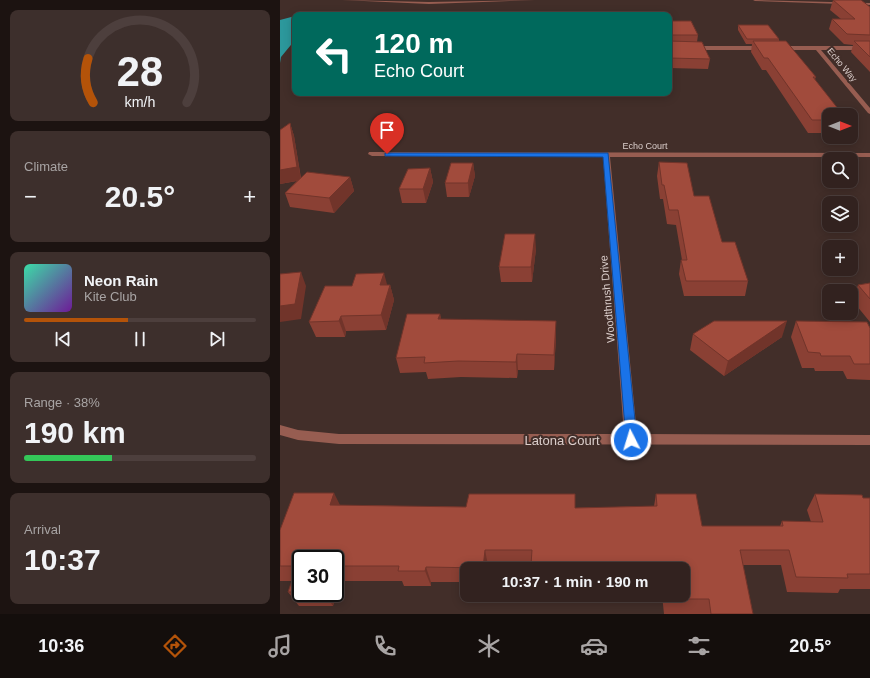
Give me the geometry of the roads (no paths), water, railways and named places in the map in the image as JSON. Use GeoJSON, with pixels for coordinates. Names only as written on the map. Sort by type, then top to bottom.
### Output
{"type":"FeatureCollection","features":[{"type":"Feature","properties":{"kind":"street"},"geometry":{"type":"LineString","coordinates":[[344,0],[446,3],[533,0]]}},
{"type":"Feature","properties":{"kind":"street"},"geometry":{"type":"LineString","coordinates":[[755,0],[870,4]]}},
{"type":"Feature","properties":{"kind":"street"},"geometry":{"type":"LineString","coordinates":[[672,48],[870,48]]}},
{"type":"Feature","properties":{"kind":"street","name":"Echo Way"},"geometry":{"type":"LineString","coordinates":[[817,48],[870,112]]}},
{"type":"Feature","properties":{"kind":"street","name":"Echo Court"},"geometry":{"type":"LineString","coordinates":[[372,154],[870,155]]}},
{"type":"Feature","properties":{"kind":"street","name":"Woodthrush Drive"},"geometry":{"type":"LineString","coordinates":[[606,155],[631,440]]}},
{"type":"Feature","properties":{"kind":"street","name":"Latona Court"},"geometry":{"type":"LineString","coordinates":[[280,430],[298,435],[339,439],[870,440]]}},
{"type":"Feature","properties":{"kind":"water"},"geometry":{"type":"Polygon","coordinates":[[[292,17],[292,44],[281,57],[280,63],[280,20],[292,17]]]}}]}
